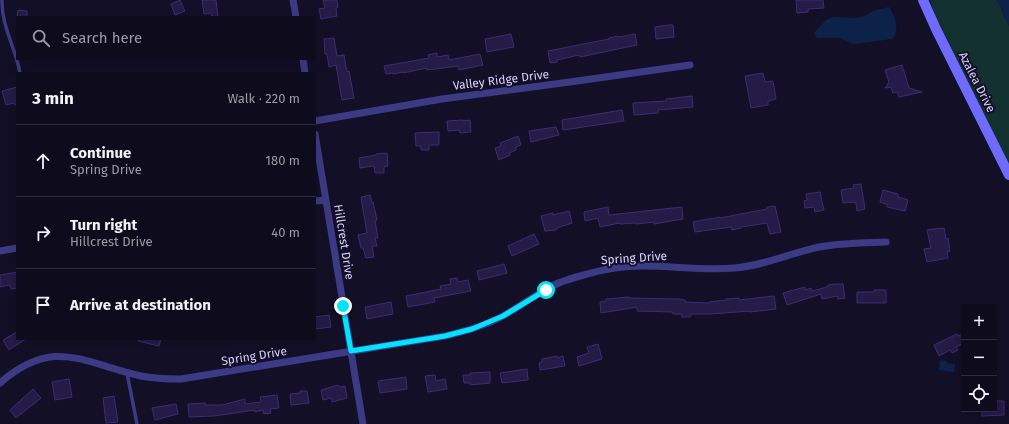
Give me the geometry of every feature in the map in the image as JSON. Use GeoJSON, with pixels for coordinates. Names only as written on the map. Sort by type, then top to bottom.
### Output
{"type":"FeatureCollection","features":[{"type":"Feature","properties":{"kind":"street"},"geometry":{"type":"LineString","coordinates":[[293,0],[296,16]]}},
{"type":"Feature","properties":{"kind":"street","name":"Azalea Drive"},"geometry":{"type":"LineString","coordinates":[[923,0],[1009,175]]}},
{"type":"Feature","properties":{"kind":"street"},"geometry":{"type":"LineString","coordinates":[[303,60],[305,72]]}},
{"type":"Feature","properties":{"kind":"street","name":"Valley Ridge Drive"},"geometry":{"type":"LineString","coordinates":[[316,121],[442,99],[690,65]]}},
{"type":"Feature","properties":{"kind":"street","name":"Hillcrest Drive"},"geometry":{"type":"LineString","coordinates":[[316,140],[363,424]]}},
{"type":"Feature","properties":{"kind":"street"},"geometry":{"type":"LineString","coordinates":[[316,201],[326,200]]}},
{"type":"Feature","properties":{"kind":"street","name":"Spring Drive"},"geometry":{"type":"LineString","coordinates":[[0,383],[23,366],[36,360],[59,356],[90,360],[127,372],[154,378],[181,378],[351,351],[445,336],[472,329],[503,316],[554,286],[596,272],[645,266],[669,266],[707,270],[736,268],[760,264],[819,247],[846,243],[886,242]]}},
{"type":"Feature","properties":{"kind":"street"},"geometry":{"type":"LineString","coordinates":[[0,251],[16,248]]}},
{"type":"Feature","properties":{"kind":"lane"},"geometry":{"type":"LineString","coordinates":[[2,0],[6,25],[16,57]]}},
{"type":"Feature","properties":{"kind":"lane"},"geometry":{"type":"LineString","coordinates":[[17,60],[20,72]]}},
{"type":"Feature","properties":{"kind":"lane"},"geometry":{"type":"LineString","coordinates":[[127,372],[136,424]]}},
{"type":"Feature","properties":{"kind":"green space"},"geometry":{"type":"Polygon","coordinates":[[[930,0],[997,0],[1009,26],[1009,175],[990,126],[936,17],[930,0]]]}},
{"type":"Feature","properties":{"kind":"water"},"geometry":{"type":"Polygon","coordinates":[[[997,0],[1009,0],[1009,26],[997,0]]]}},
{"type":"Feature","properties":{"kind":"water"},"geometry":{"type":"Polygon","coordinates":[[[889,7],[895,19],[897,28],[895,36],[892,39],[854,44],[840,38],[817,38],[814,33],[826,20],[834,17],[857,18],[865,16],[873,11],[889,7]]]}},
{"type":"Feature","properties":{"kind":"water"},"geometry":{"type":"Polygon","coordinates":[[[940,360],[955,364],[954,372],[939,370],[940,360]]]}},
{"type":"Feature","properties":{"kind":"building"},"geometry":{"type":"Polygon","coordinates":[[[180,0],[185,11],[175,15],[171,4],[180,0]]]}},
{"type":"Feature","properties":{"kind":"building"},"geometry":{"type":"Polygon","coordinates":[[[202,0],[216,0],[218,16],[212,16],[211,13],[204,14],[202,0]]]}},
{"type":"Feature","properties":{"kind":"building"},"geometry":{"type":"Polygon","coordinates":[[[323,0],[337,0],[337,16],[321,19],[319,9],[325,8],[323,0]]]}},
{"type":"Feature","properties":{"kind":"building"},"geometry":{"type":"Polygon","coordinates":[[[796,0],[823,0],[824,8],[808,9],[808,12],[797,13],[796,0]]]}},
{"type":"Feature","properties":{"kind":"building"},"geometry":{"type":"Polygon","coordinates":[[[18,10],[27,11],[27,16],[17,16],[18,10]]]}},
{"type":"Feature","properties":{"kind":"building"},"geometry":{"type":"Polygon","coordinates":[[[673,25],[674,37],[656,39],[655,27],[673,25]]]}},
{"type":"Feature","properties":{"kind":"building"},"geometry":{"type":"Polygon","coordinates":[[[511,34],[514,47],[487,52],[485,39],[511,34]]]}},
{"type":"Feature","properties":{"kind":"building"},"geometry":{"type":"Polygon","coordinates":[[[635,34],[637,45],[580,57],[579,55],[550,63],[548,51],[618,36],[635,34]]]}},
{"type":"Feature","properties":{"kind":"building"},"geometry":{"type":"Polygon","coordinates":[[[334,38],[337,56],[344,55],[347,72],[349,71],[354,98],[342,100],[336,65],[329,67],[327,54],[325,54],[324,39],[334,38]]]}},
{"type":"Feature","properties":{"kind":"building"},"geometry":{"type":"Polygon","coordinates":[[[437,53],[437,57],[448,55],[449,60],[480,54],[483,65],[459,70],[458,66],[427,70],[427,68],[403,73],[386,74],[384,66],[429,58],[428,55],[437,53]]]}},
{"type":"Feature","properties":{"kind":"building"},"geometry":{"type":"Polygon","coordinates":[[[902,65],[909,88],[922,92],[899,97],[897,92],[893,93],[891,87],[885,88],[889,82],[885,70],[902,65]]]}},
{"type":"Feature","properties":{"kind":"building"},"geometry":{"type":"Polygon","coordinates":[[[763,73],[765,82],[773,81],[776,99],[768,101],[768,105],[751,108],[745,76],[763,73]]]}},
{"type":"Feature","properties":{"kind":"building"},"geometry":{"type":"Polygon","coordinates":[[[16,87],[16,105],[14,103],[6,105],[2,91],[16,87]]]}},
{"type":"Feature","properties":{"kind":"building"},"geometry":{"type":"Polygon","coordinates":[[[692,96],[693,107],[658,110],[658,113],[634,115],[633,103],[666,101],[666,99],[692,96]]]}},
{"type":"Feature","properties":{"kind":"building"},"geometry":{"type":"Polygon","coordinates":[[[622,110],[624,121],[563,130],[562,120],[622,110]]]}},
{"type":"Feature","properties":{"kind":"building"},"geometry":{"type":"Polygon","coordinates":[[[470,120],[471,132],[460,133],[459,130],[448,131],[447,121],[470,120]]]}},
{"type":"Feature","properties":{"kind":"building"},"geometry":{"type":"Polygon","coordinates":[[[556,127],[559,135],[531,142],[529,131],[556,127]]]}},
{"type":"Feature","properties":{"kind":"building"},"geometry":{"type":"Polygon","coordinates":[[[439,132],[439,145],[429,145],[429,150],[421,150],[421,146],[416,146],[415,133],[439,132]]]}},
{"type":"Feature","properties":{"kind":"building"},"geometry":{"type":"Polygon","coordinates":[[[518,136],[521,145],[516,147],[516,150],[509,153],[510,155],[499,160],[495,148],[501,146],[500,143],[518,136]]]}},
{"type":"Feature","properties":{"kind":"building"},"geometry":{"type":"Polygon","coordinates":[[[387,153],[388,166],[384,167],[384,173],[375,173],[374,166],[360,168],[359,158],[387,153]]]}},
{"type":"Feature","properties":{"kind":"building"},"geometry":{"type":"Polygon","coordinates":[[[861,184],[865,209],[857,211],[856,203],[843,203],[841,190],[854,188],[853,185],[861,184]]]}},
{"type":"Feature","properties":{"kind":"building"},"geometry":{"type":"Polygon","coordinates":[[[883,190],[898,194],[898,197],[908,200],[905,211],[887,207],[888,205],[880,202],[883,190]]]}},
{"type":"Feature","properties":{"kind":"building"},"geometry":{"type":"Polygon","coordinates":[[[820,192],[824,210],[815,212],[814,207],[805,208],[804,201],[807,200],[806,194],[820,192]]]}},
{"type":"Feature","properties":{"kind":"building"},"geometry":{"type":"Polygon","coordinates":[[[370,195],[377,220],[375,221],[378,238],[375,238],[377,246],[372,246],[374,257],[366,258],[363,248],[361,248],[358,235],[367,233],[361,197],[370,195]]]}},
{"type":"Feature","properties":{"kind":"building"},"geometry":{"type":"Polygon","coordinates":[[[775,206],[781,232],[770,234],[767,223],[732,230],[731,227],[695,232],[693,222],[767,209],[767,207],[775,206]]]}},
{"type":"Feature","properties":{"kind":"building"},"geometry":{"type":"Polygon","coordinates":[[[608,207],[609,215],[682,207],[683,219],[654,224],[654,222],[636,224],[620,223],[600,227],[598,218],[585,221],[584,212],[608,207]]]}},
{"type":"Feature","properties":{"kind":"building"},"geometry":{"type":"Polygon","coordinates":[[[569,211],[572,223],[557,228],[556,230],[545,231],[541,216],[569,211]]]}},
{"type":"Feature","properties":{"kind":"building"},"geometry":{"type":"Polygon","coordinates":[[[944,228],[946,239],[948,238],[950,251],[947,252],[948,258],[927,262],[924,249],[931,248],[927,230],[944,228]]]}},
{"type":"Feature","properties":{"kind":"building"},"geometry":{"type":"Polygon","coordinates":[[[534,234],[539,244],[512,256],[508,246],[534,234]]]}},
{"type":"Feature","properties":{"kind":"building"},"geometry":{"type":"Polygon","coordinates":[[[504,264],[507,273],[479,280],[477,271],[504,264]]]}},
{"type":"Feature","properties":{"kind":"building"},"geometry":{"type":"Polygon","coordinates":[[[16,272],[16,288],[11,289],[10,285],[0,287],[0,275],[16,272]]]}},
{"type":"Feature","properties":{"kind":"building"},"geometry":{"type":"Polygon","coordinates":[[[457,278],[458,282],[468,280],[471,291],[434,298],[435,302],[408,307],[406,296],[441,289],[440,286],[451,284],[450,279],[457,278]]]}},
{"type":"Feature","properties":{"kind":"building"},"geometry":{"type":"Polygon","coordinates":[[[835,284],[843,284],[845,298],[838,299],[837,296],[822,299],[821,294],[787,305],[783,293],[805,287],[805,290],[811,288],[812,291],[835,284]]]}},
{"type":"Feature","properties":{"kind":"building"},"geometry":{"type":"Polygon","coordinates":[[[874,290],[886,290],[886,303],[857,303],[857,292],[873,292],[874,290]]]}},
{"type":"Feature","properties":{"kind":"building"},"geometry":{"type":"Polygon","coordinates":[[[774,296],[776,309],[750,312],[692,314],[690,317],[682,317],[682,314],[673,314],[673,312],[637,311],[637,307],[601,313],[600,302],[606,301],[606,299],[629,297],[679,299],[685,300],[685,302],[709,303],[726,299],[739,298],[739,300],[774,296]]]}},
{"type":"Feature","properties":{"kind":"building"},"geometry":{"type":"Polygon","coordinates":[[[391,302],[393,314],[367,319],[365,307],[391,302]]]}},
{"type":"Feature","properties":{"kind":"building"},"geometry":{"type":"Polygon","coordinates":[[[329,315],[331,327],[316,329],[316,317],[329,315]]]}},
{"type":"Feature","properties":{"kind":"building"},"geometry":{"type":"Polygon","coordinates":[[[16,333],[16,340],[24,340],[9,350],[3,340],[16,333]]]}},
{"type":"Feature","properties":{"kind":"building"},"geometry":{"type":"Polygon","coordinates":[[[957,334],[958,336],[961,334],[961,344],[956,347],[958,350],[952,353],[950,350],[939,356],[934,345],[957,334]]]}},
{"type":"Feature","properties":{"kind":"building"},"geometry":{"type":"Polygon","coordinates":[[[138,340],[161,340],[159,346],[138,340]]]}},
{"type":"Feature","properties":{"kind":"building"},"geometry":{"type":"Polygon","coordinates":[[[598,344],[602,359],[579,366],[577,357],[589,353],[587,347],[598,344]]]}},
{"type":"Feature","properties":{"kind":"building"},"geometry":{"type":"Polygon","coordinates":[[[557,356],[557,358],[563,356],[565,366],[540,370],[539,363],[542,362],[542,359],[557,356]]]}},
{"type":"Feature","properties":{"kind":"building"},"geometry":{"type":"Polygon","coordinates":[[[527,369],[528,380],[502,383],[500,373],[527,369]]]}},
{"type":"Feature","properties":{"kind":"building"},"geometry":{"type":"Polygon","coordinates":[[[490,372],[490,383],[470,385],[470,383],[464,383],[463,375],[470,375],[470,373],[490,372]]]}},
{"type":"Feature","properties":{"kind":"building"},"geometry":{"type":"Polygon","coordinates":[[[435,375],[436,381],[445,379],[447,389],[428,392],[425,376],[435,375]]]}},
{"type":"Feature","properties":{"kind":"building"},"geometry":{"type":"Polygon","coordinates":[[[406,377],[407,389],[380,393],[378,381],[406,377]]]}},
{"type":"Feature","properties":{"kind":"building"},"geometry":{"type":"Polygon","coordinates":[[[69,379],[72,397],[55,400],[52,382],[69,379]]]}},
{"type":"Feature","properties":{"kind":"building"},"geometry":{"type":"Polygon","coordinates":[[[338,385],[340,387],[345,386],[347,398],[332,402],[331,398],[323,400],[321,390],[338,385]]]}},
{"type":"Feature","properties":{"kind":"building"},"geometry":{"type":"Polygon","coordinates":[[[33,389],[41,398],[16,418],[10,410],[33,389]]]}},
{"type":"Feature","properties":{"kind":"building"},"geometry":{"type":"Polygon","coordinates":[[[300,391],[307,391],[309,403],[291,405],[290,394],[300,393],[300,391]]]}},
{"type":"Feature","properties":{"kind":"building"},"geometry":{"type":"Polygon","coordinates":[[[277,395],[279,408],[270,409],[271,413],[264,414],[263,410],[255,412],[255,410],[214,416],[189,417],[188,404],[205,403],[205,405],[222,405],[245,399],[245,404],[261,402],[260,397],[277,395]]]}},
{"type":"Feature","properties":{"kind":"building"},"geometry":{"type":"Polygon","coordinates":[[[114,396],[118,422],[106,423],[103,398],[114,396]]]}},
{"type":"Feature","properties":{"kind":"building"},"geometry":{"type":"Polygon","coordinates":[[[997,401],[1004,401],[1004,415],[982,416],[982,412],[997,412],[997,401]]]}},
{"type":"Feature","properties":{"kind":"building"},"geometry":{"type":"Polygon","coordinates":[[[176,404],[178,414],[155,420],[152,408],[176,404]]]}},
{"type":"Feature","properties":{"kind":"route"},"geometry":{"type":"LineString","coordinates":[[343,306],[351,351],[445,336],[472,329],[503,316],[546,290]]}}]}
